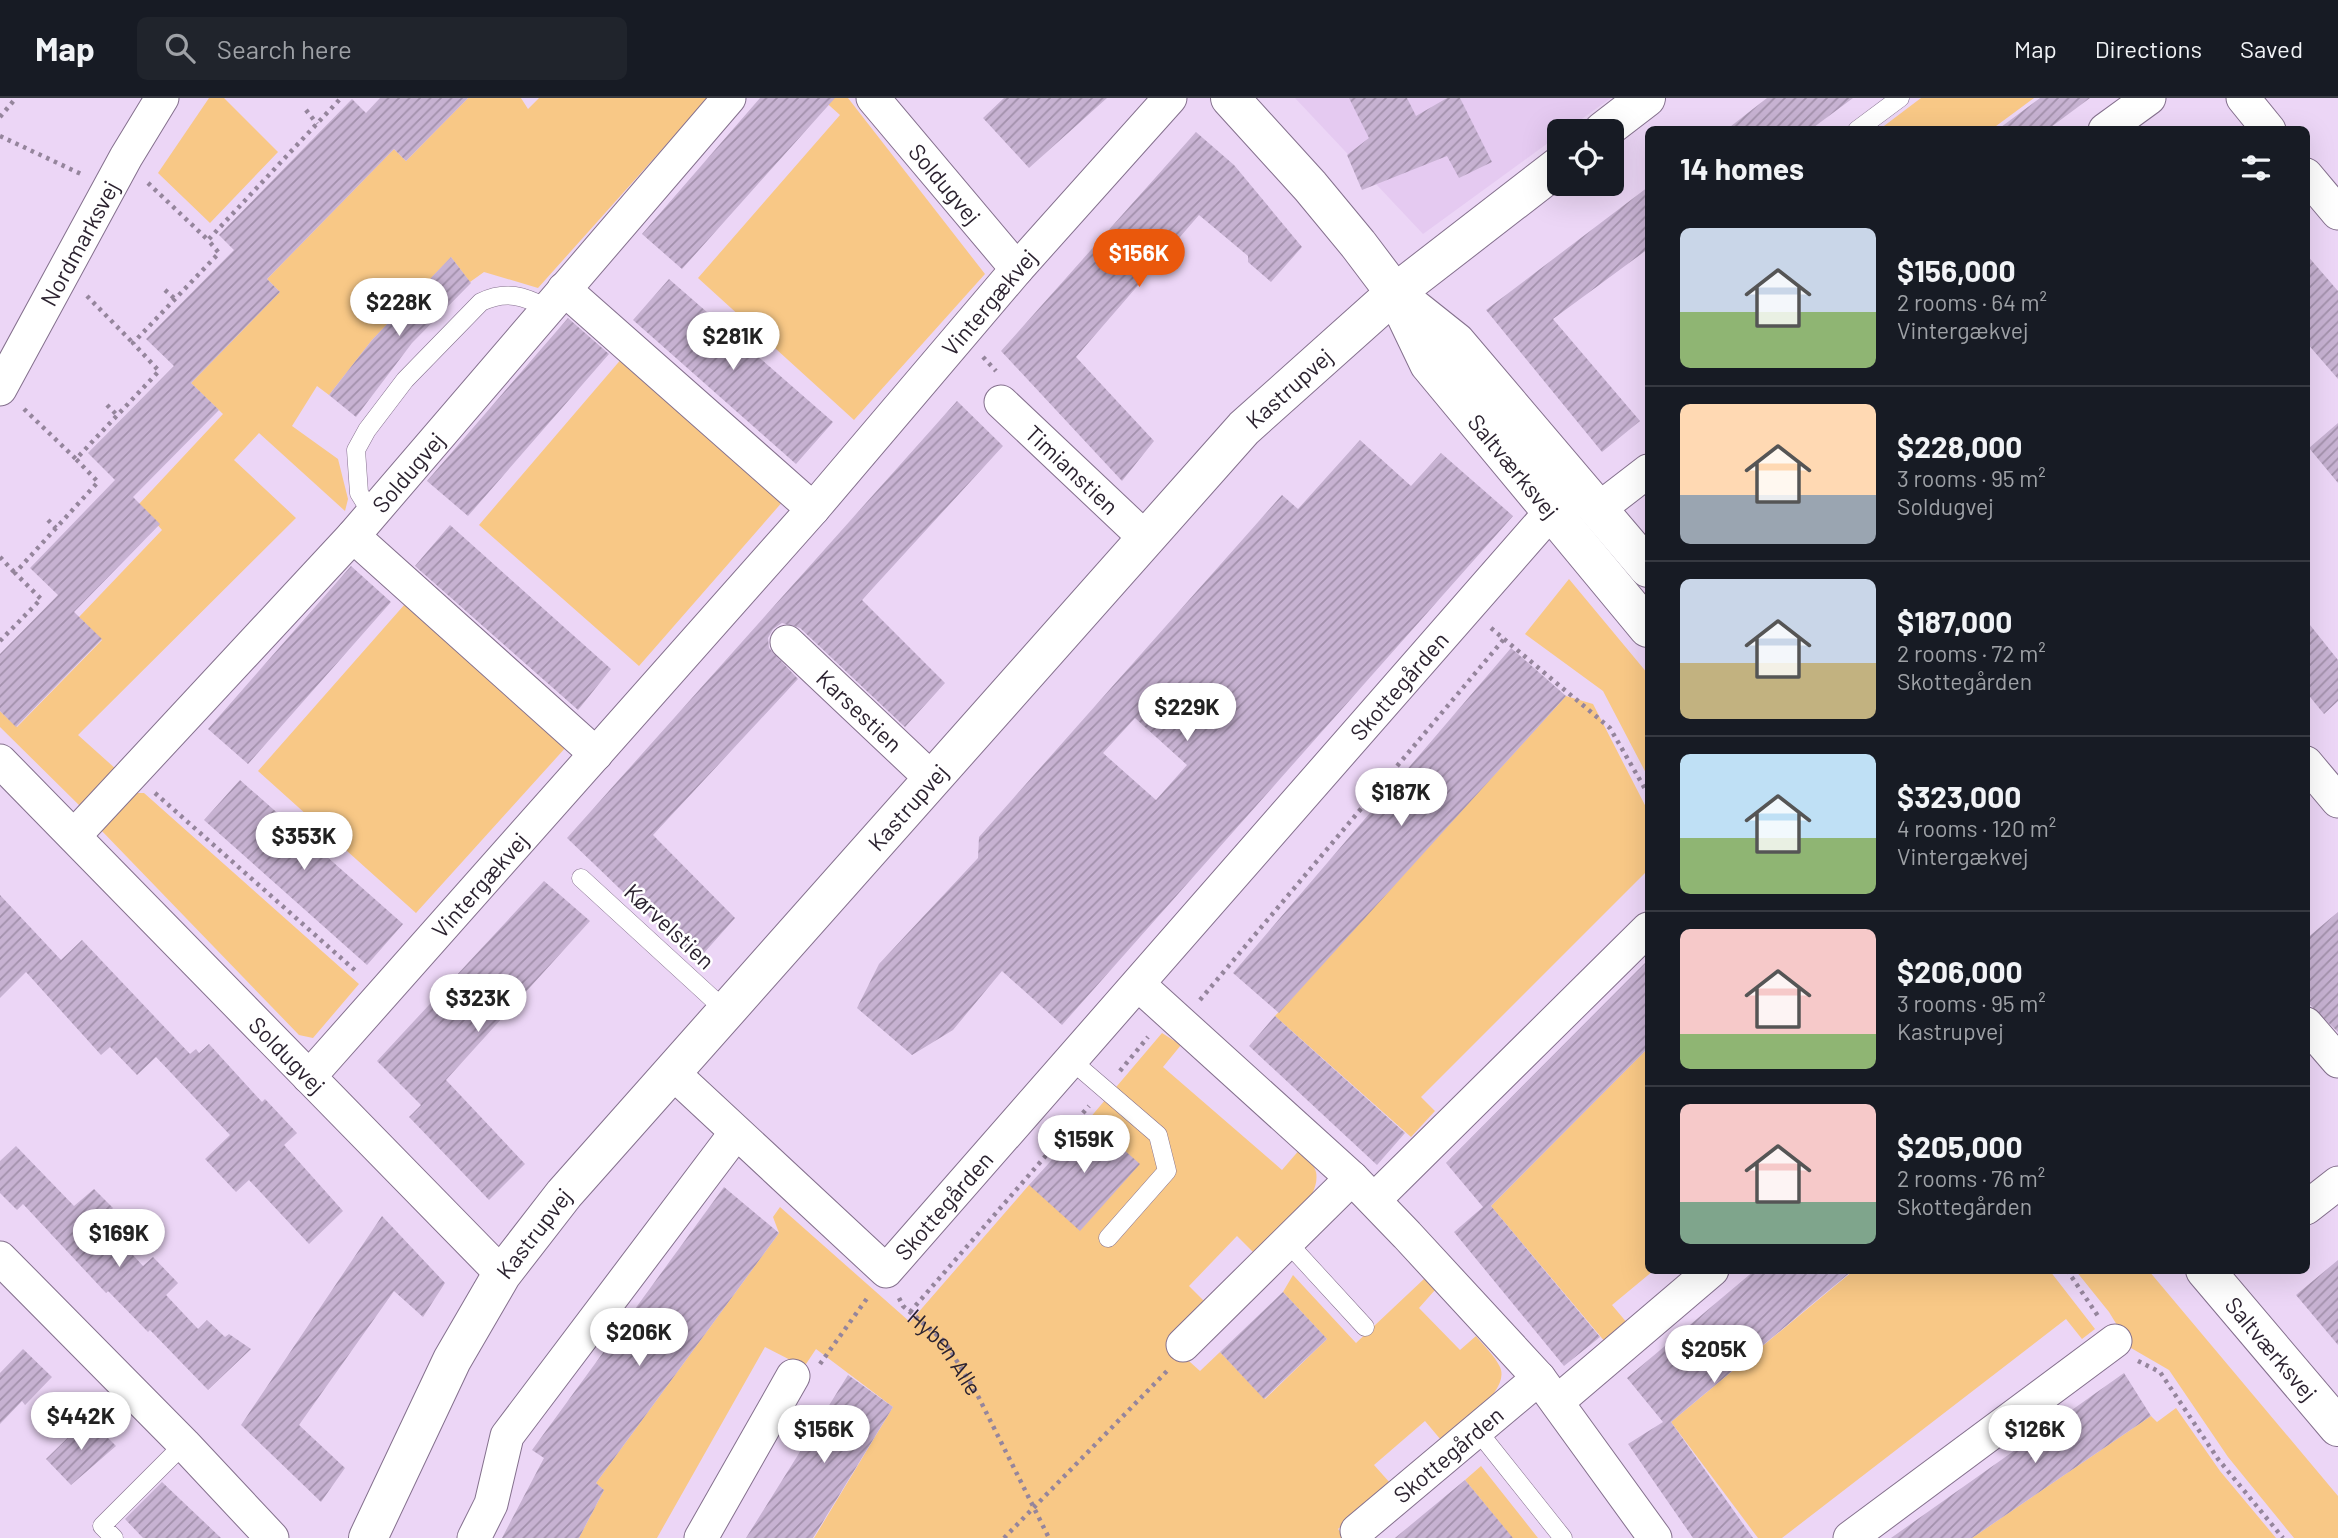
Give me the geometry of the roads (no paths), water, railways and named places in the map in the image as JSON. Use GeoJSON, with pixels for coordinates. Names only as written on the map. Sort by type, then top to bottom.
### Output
{"type":"FeatureCollection","features":[{"type":"Feature","properties":{"kind":"street","name":"Nordmarksvej"},"geometry":{"type":"LineString","coordinates":[[1,388],[117,174],[162,98]]}},
{"type":"Feature","properties":{"kind":"street","name":"Soldugvej"},"geometry":{"type":"LineString","coordinates":[[74,836],[362,525],[729,98]]}},
{"type":"Feature","properties":{"kind":"street","name":"Soldugvej"},"geometry":{"type":"LineString","coordinates":[[873,98],[1017,269]]}},
{"type":"Feature","properties":{"kind":"street","name":"Vintergækvej"},"geometry":{"type":"LineString","coordinates":[[309,1077],[813,509],[1017,269],[1170,98]]}},
{"type":"Feature","properties":{"kind":"street","name":"Saltværksvej"},"geometry":{"type":"LineString","coordinates":[[1230,98],[1310,186],[1395,293],[1429,364],[1645,624]]}},
{"type":"Feature","properties":{"kind":"street"},"geometry":{"type":"LineString","coordinates":[[1619,119],[1646,98]]}},
{"type":"Feature","properties":{"kind":"street"},"geometry":{"type":"LineString","coordinates":[[2110,126],[2149,98]]}},
{"type":"Feature","properties":{"kind":"street"},"geometry":{"type":"LineString","coordinates":[[2243,98],[2266,126]]}},
{"type":"Feature","properties":{"kind":"street","name":"Kastrupvej"},"geometry":{"type":"LineString","coordinates":[[368,1538],[452,1360],[502,1274],[564,1194],[1144,537],[1244,428],[1395,293],[1547,175]]}},
{"type":"Feature","properties":{"kind":"street"},"geometry":{"type":"LineString","coordinates":[[2310,180],[2338,213]]}},
{"type":"Feature","properties":{"kind":"street","name":"Saltværksvej"},"geometry":{"type":"LineString","coordinates":[[1395,293],[1457,341],[1645,564]]}},
{"type":"Feature","properties":{"kind":"street"},"geometry":{"type":"LineString","coordinates":[[556,299],[813,509]]}},
{"type":"Feature","properties":{"kind":"street","name":"Timianstien"},"geometry":{"type":"LineString","coordinates":[[1001,402],[1144,537]]}},
{"type":"Feature","properties":{"kind":"street","name":"Skottegården"},"geometry":{"type":"LineString","coordinates":[[673,1073],[886,1271],[1550,513],[1593,501],[1645,473]]}},
{"type":"Feature","properties":{"kind":"street"},"geometry":{"type":"LineString","coordinates":[[362,525],[596,754]]}},
{"type":"Feature","properties":{"kind":"street","name":"Karsestien"},"geometry":{"type":"LineString","coordinates":[[787,642],[931,778]]}},
{"type":"Feature","properties":{"kind":"street","name":"Soldugvej"},"geometry":{"type":"LineString","coordinates":[[0,761],[502,1274]]}},
{"type":"Feature","properties":{"kind":"street"},"geometry":{"type":"LineString","coordinates":[[2310,768],[2338,801]]}},
{"type":"Feature","properties":{"kind":"street"},"geometry":{"type":"LineString","coordinates":[[1183,1345],[1287,1242],[1363,1189],[1645,932]]}},
{"type":"Feature","properties":{"kind":"street"},"geometry":{"type":"LineString","coordinates":[[1139,985],[1363,1189],[1548,1390],[1655,1538]]}},
{"type":"Feature","properties":{"kind":"street"},"geometry":{"type":"LineString","coordinates":[[2310,1029],[2338,1061]]}},
{"type":"Feature","properties":{"kind":"street"},"geometry":{"type":"LineString","coordinates":[[474,1538],[491,1504],[507,1436],[735,1133]]}},
{"type":"Feature","properties":{"kind":"street"},"geometry":{"type":"LineString","coordinates":[[2310,1205],[2338,1183]]}},
{"type":"Feature","properties":{"kind":"street"},"geometry":{"type":"LineString","coordinates":[[0,1258],[184,1444],[272,1538]]}},
{"type":"Feature","properties":{"kind":"street","name":"Skottegården"},"geometry":{"type":"LineString","coordinates":[[1357,1531],[1477,1430],[1548,1390],[1707,1274]]}},
{"type":"Feature","properties":{"kind":"street","name":"Saltværksvej"},"geometry":{"type":"LineString","coordinates":[[2215,1274],[2338,1427]]}},
{"type":"Feature","properties":{"kind":"street"},"geometry":{"type":"LineString","coordinates":[[1850,1538],[2115,1341]]}},
{"type":"Feature","properties":{"kind":"street"},"geometry":{"type":"LineString","coordinates":[[701,1538],[793,1376]]}},
{"type":"Feature","properties":{"kind":"lane"},"geometry":{"type":"LineString","coordinates":[[1862,126],[1900,98]]}},
{"type":"Feature","properties":{"kind":"lane"},"geometry":{"type":"LineString","coordinates":[[362,525],[356,450],[367,430],[405,380],[481,302],[495,295],[510,294],[556,299]]}},
{"type":"Feature","properties":{"kind":"lane","name":"Kørvelstien"},"geometry":{"type":"LineString","coordinates":[[581,878],[726,1011]]}},
{"type":"Feature","properties":{"kind":"lane"},"geometry":{"type":"LineString","coordinates":[[1072,1061],[1158,1135],[1167,1171],[1108,1238]]}},
{"type":"Feature","properties":{"kind":"lane"},"geometry":{"type":"LineString","coordinates":[[1287,1242],[1365,1327]]}},
{"type":"Feature","properties":{"kind":"lane"},"geometry":{"type":"LineString","coordinates":[[1477,1430],[1563,1538]]}},
{"type":"Feature","properties":{"kind":"lane"},"geometry":{"type":"LineString","coordinates":[[114,1538],[102,1526],[184,1444]]}}]}
